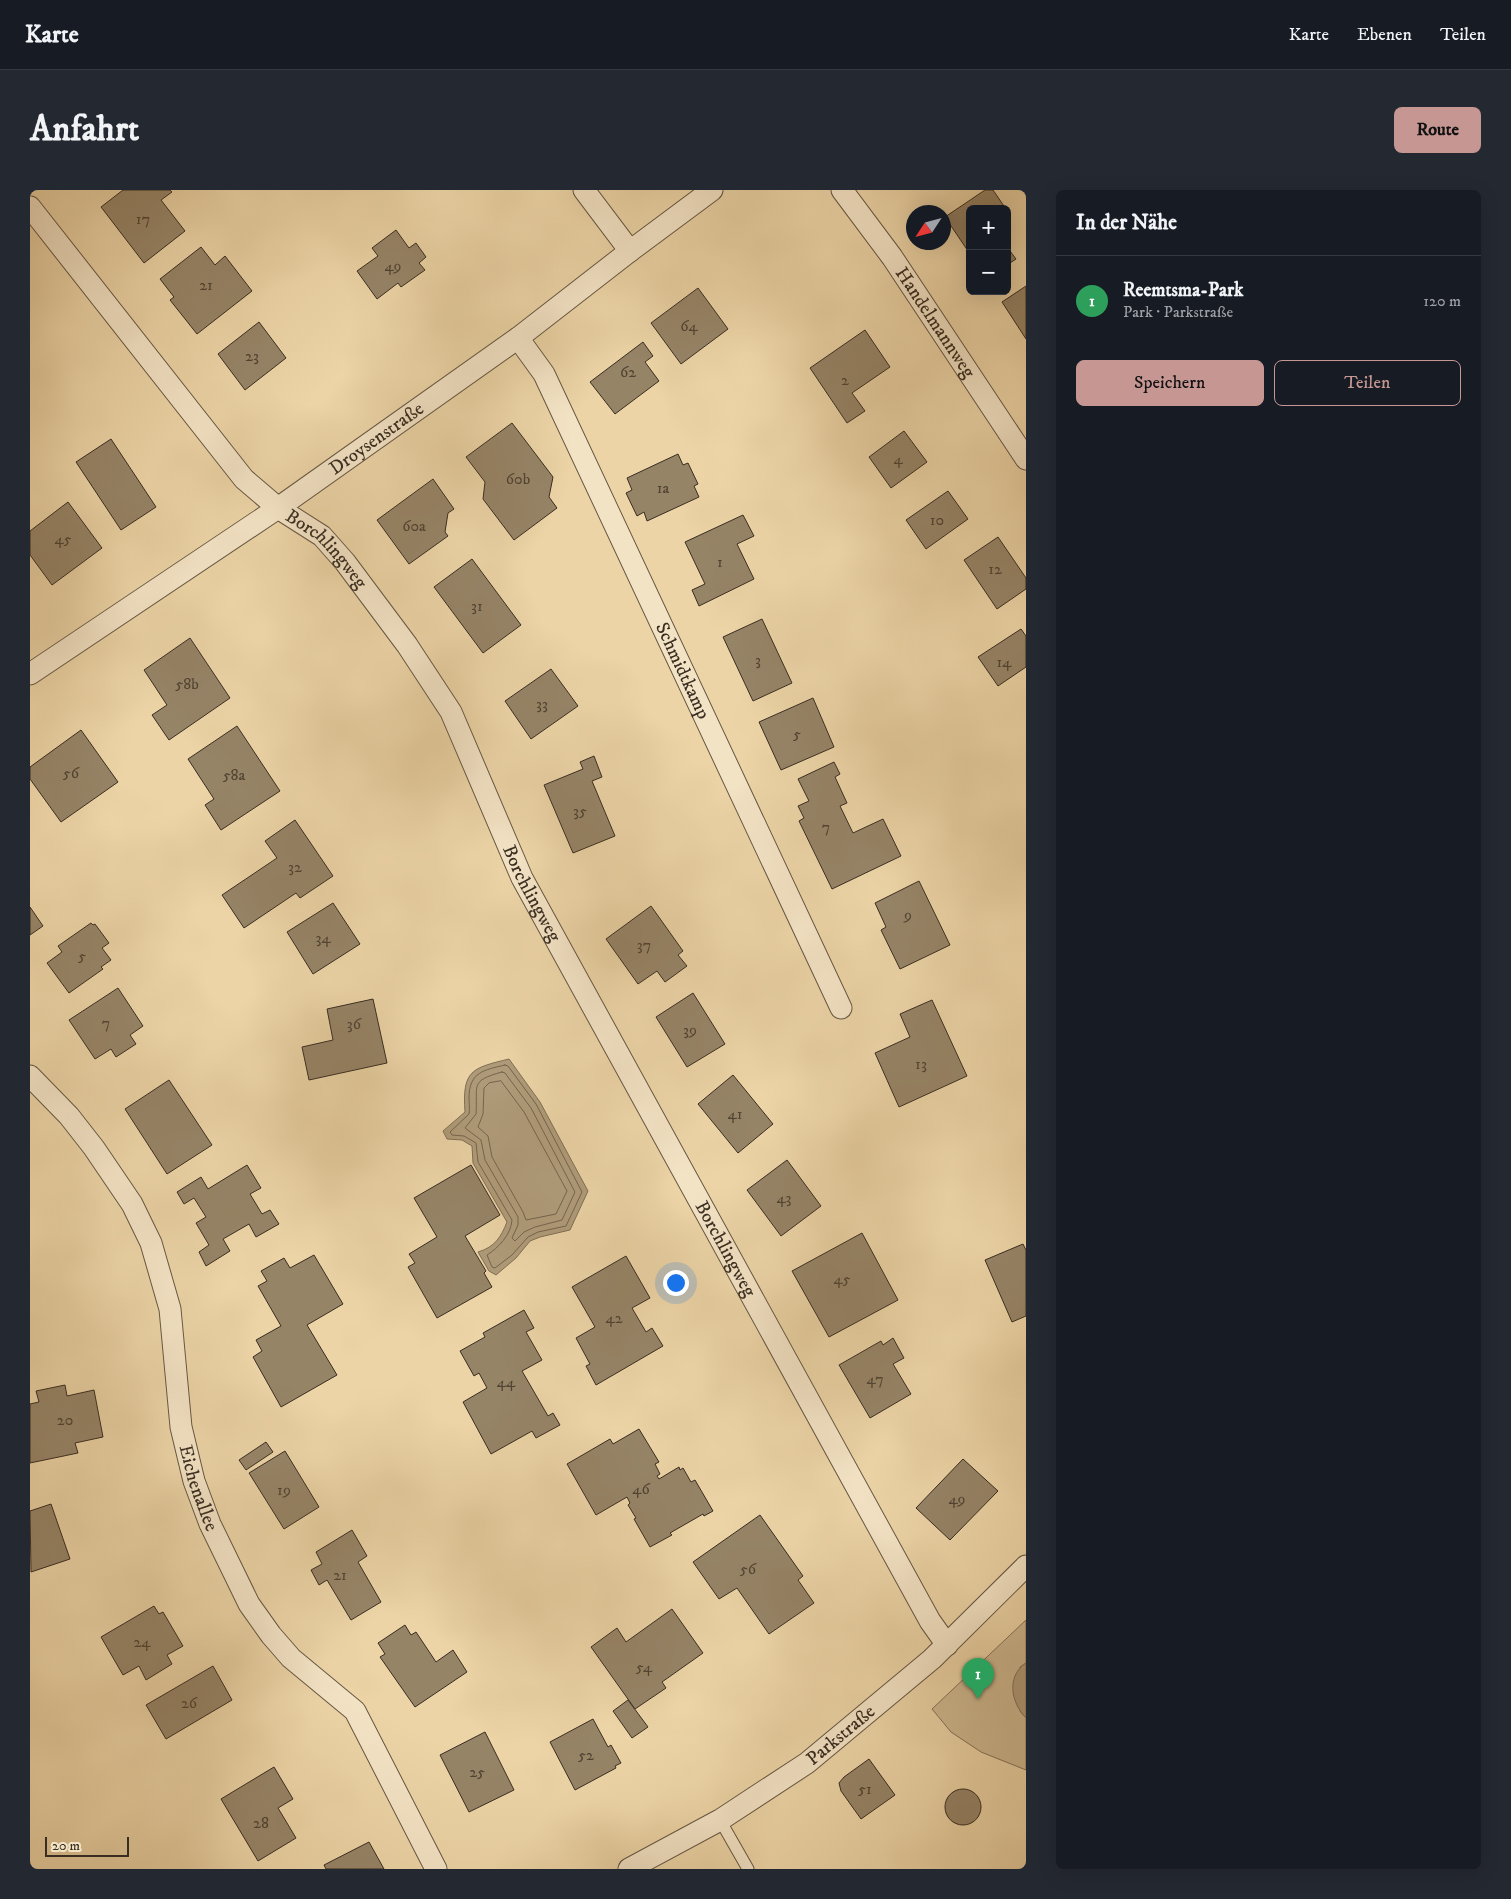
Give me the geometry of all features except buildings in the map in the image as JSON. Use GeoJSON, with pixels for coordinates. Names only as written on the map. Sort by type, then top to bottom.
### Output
{"type":"FeatureCollection","features":[{"type":"Feature","properties":{"kind":"street"},"geometry":{"type":"LineString","coordinates":[[584,190],[630,251]]}},
{"type":"Feature","properties":{"kind":"street","name":"Droysenstraße"},"geometry":{"type":"LineString","coordinates":[[30,674],[278,508],[518,338],[712,190]]}},
{"type":"Feature","properties":{"kind":"street","name":"Handelmannweg"},"geometry":{"type":"LineString","coordinates":[[842,190],[892,257],[1026,459]]}},
{"type":"Feature","properties":{"kind":"street","name":"Borchlingweg"},"geometry":{"type":"LineString","coordinates":[[30,207],[244,479],[278,508],[322,536],[345,562],[407,645],[451,712],[522,878],[921,1605],[947,1645]]}},
{"type":"Feature","properties":{"kind":"street","name":"Schmidtkamp"},"geometry":{"type":"LineString","coordinates":[[518,338],[544,374],[841,1008]]}},
{"type":"Feature","properties":{"kind":"street","name":"Eichenallee"},"geometry":{"type":"LineString","coordinates":[[30,1076],[69,1116],[94,1148],[132,1204],[151,1243],[170,1309],[181,1427],[194,1481],[210,1524],[248,1604],[270,1635],[291,1658],[355,1711],[436,1869]]}},
{"type":"Feature","properties":{"kind":"street","name":"Parkstraße"},"geometry":{"type":"LineString","coordinates":[[629,1869],[720,1820],[807,1763],[878,1706],[947,1645],[1026,1566]]}},
{"type":"Feature","properties":{"kind":"lane"},"geometry":{"type":"LineString","coordinates":[[720,1820],[748,1869]]}},
{"type":"Feature","properties":{"kind":"shaded area"},"geometry":{"type":"Polygon","coordinates":[[[1026,1620],[1026,1663],[1020,1667],[1020,1711],[1026,1718],[1026,1770],[981,1752],[951,1732],[932,1709],[1026,1620]]]}},
{"type":"Feature","properties":{"kind":"water"},"geometry":{"type":"Polygon","coordinates":[[[509,1059],[540,1102],[588,1191],[570,1230],[530,1241],[516,1258],[496,1275],[489,1271],[478,1252],[497,1241],[507,1222],[473,1163],[472,1146],[462,1140],[447,1139],[443,1131],[465,1112],[465,1087],[472,1073],[486,1065],[509,1059]]]}},
{"type":"Feature","properties":{"kind":"water"},"geometry":{"type":"Polygon","coordinates":[[[1026,1663],[1026,1718],[1014,1697],[1013,1682],[1015,1675],[1026,1663]]]}},
{"type":"Feature","properties":{"kind":"place","name":"Reemtsma-Park"},"geometry":{"type":"Point","coordinates":[978,1699]}}]}
